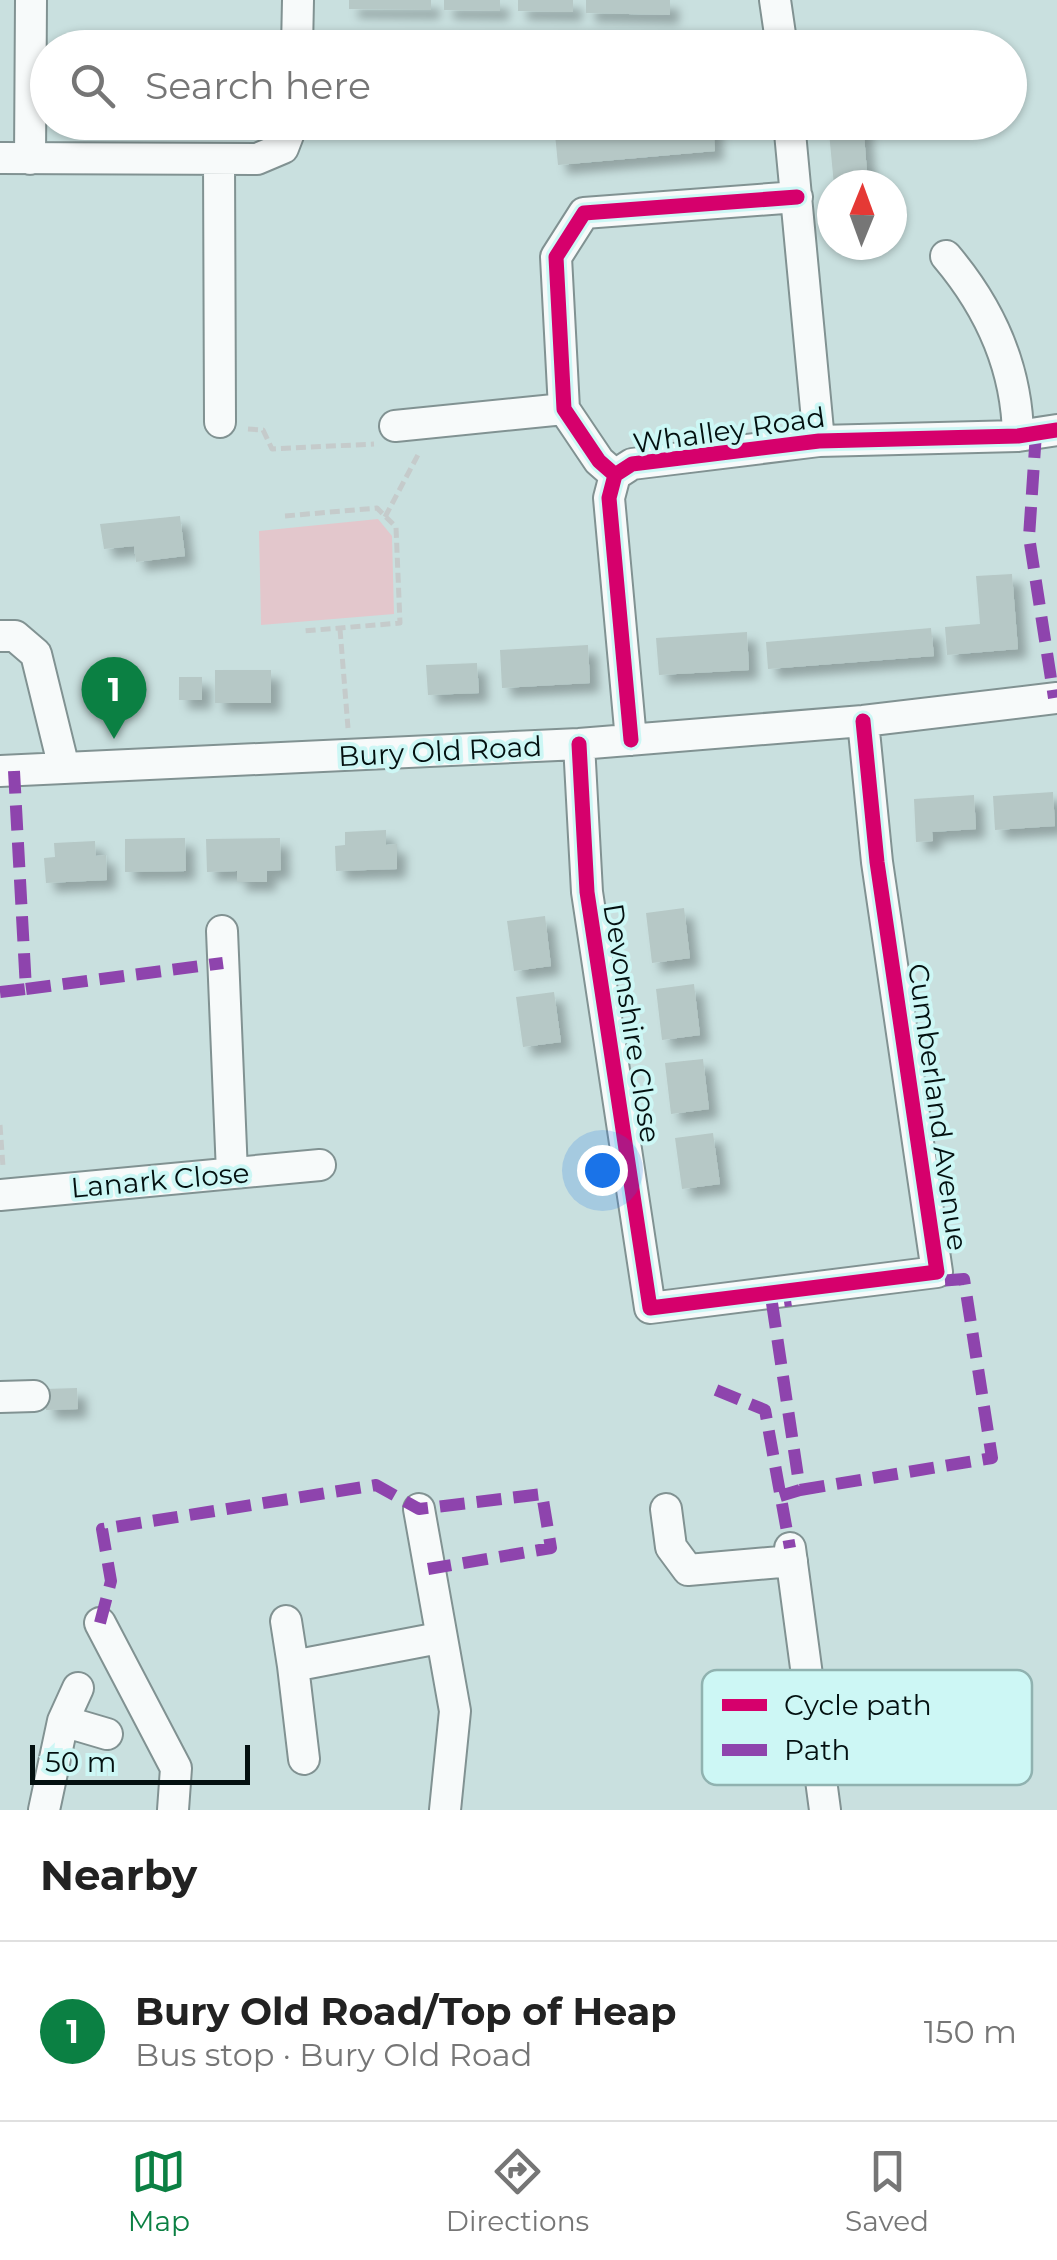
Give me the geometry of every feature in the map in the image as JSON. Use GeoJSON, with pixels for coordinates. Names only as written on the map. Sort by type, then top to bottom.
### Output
{"type":"FeatureCollection","features":[{"type":"Feature","properties":{"kind":"street"},"geometry":{"type":"LineString","coordinates":[[30,0],[15,158],[258,159],[283,148],[286,140]]}},
{"type":"Feature","properties":{"kind":"street"},"geometry":{"type":"LineString","coordinates":[[297,30],[298,0]]}},
{"type":"Feature","properties":{"kind":"street"},"geometry":{"type":"LineString","coordinates":[[775,0],[779,30]]}},
{"type":"Feature","properties":{"kind":"street"},"geometry":{"type":"LineString","coordinates":[[791,140],[819,441]]}},
{"type":"Feature","properties":{"kind":"street"},"geometry":{"type":"LineString","coordinates":[[219,160],[220,422]]}},
{"type":"Feature","properties":{"kind":"street"},"geometry":{"type":"LineString","coordinates":[[615,475],[599,461],[564,409],[556,257],[584,213],[797,197]]}},
{"type":"Feature","properties":{"kind":"street"},"geometry":{"type":"LineString","coordinates":[[946,256],[994,326],[1013,384],[1018,436]]}},
{"type":"Feature","properties":{"kind":"street"},"geometry":{"type":"LineString","coordinates":[[394,426],[564,409]]}},
{"type":"Feature","properties":{"kind":"street","name":"Whalley Road"},"geometry":{"type":"LineString","coordinates":[[631,740],[609,498],[615,475],[632,464],[819,441],[1018,436],[1057,430]]}},
{"type":"Feature","properties":{"kind":"street"},"geometry":{"type":"LineString","coordinates":[[0,636],[14,636],[36,654],[64,768]]}},
{"type":"Feature","properties":{"kind":"street","name":"Bury Old Road"},"geometry":{"type":"LineString","coordinates":[[0,772],[580,744],[863,721],[1057,698]]}},
{"type":"Feature","properties":{"kind":"street","name":"Cumberland Avenue"},"geometry":{"type":"LineString","coordinates":[[650,1308],[937,1272],[877,862],[863,721]]}},
{"type":"Feature","properties":{"kind":"street","name":"Devonshire Close"},"geometry":{"type":"LineString","coordinates":[[580,744],[587,892],[650,1308]]}},
{"type":"Feature","properties":{"kind":"street"},"geometry":{"type":"LineString","coordinates":[[222,930],[232,1173]]}},
{"type":"Feature","properties":{"kind":"street","name":"Lanark Close"},"geometry":{"type":"LineString","coordinates":[[2,1195],[320,1165]]}},
{"type":"Feature","properties":{"kind":"street"},"geometry":{"type":"LineString","coordinates":[[0,1397],[34,1396]]}},
{"type":"Feature","properties":{"kind":"street"},"geometry":{"type":"LineString","coordinates":[[419,1509],[455,1711],[446,1810]]}},
{"type":"Feature","properties":{"kind":"street"},"geometry":{"type":"LineString","coordinates":[[666,1509],[671,1546],[688,1570],[791,1554],[806,1670]]}},
{"type":"Feature","properties":{"kind":"street"},"geometry":{"type":"LineString","coordinates":[[286,1621],[304,1759]]}},
{"type":"Feature","properties":{"kind":"street"},"geometry":{"type":"LineString","coordinates":[[100,1622],[176,1768],[173,1810]]}},
{"type":"Feature","properties":{"kind":"street"},"geometry":{"type":"LineString","coordinates":[[293,1666],[439,1638]]}},
{"type":"Feature","properties":{"kind":"street"},"geometry":{"type":"LineString","coordinates":[[44,1810],[63,1721],[78,1688]]}},
{"type":"Feature","properties":{"kind":"street"},"geometry":{"type":"LineString","coordinates":[[63,1721],[107,1734]]}},
{"type":"Feature","properties":{"kind":"street"},"geometry":{"type":"LineString","coordinates":[[822,1785],[825,1810]]}},
{"type":"Feature","properties":{"kind":"path"},"geometry":{"type":"LineString","coordinates":[[220,422],[220,427],[263,430],[272,449],[388,443],[394,426]]}},
{"type":"Feature","properties":{"kind":"path"},"geometry":{"type":"LineString","coordinates":[[386,517],[427,438],[426,424]]}},
{"type":"Feature","properties":{"kind":"path"},"geometry":{"type":"LineString","coordinates":[[285,516],[376,508],[396,527],[400,623],[304,630]]}},
{"type":"Feature","properties":{"kind":"path"},"geometry":{"type":"LineString","coordinates":[[340,628],[350,756]]}},
{"type":"Feature","properties":{"kind":"path"},"geometry":{"type":"LineString","coordinates":[[0,1125],[2,1195]]}},
{"type":"Feature","properties":{"kind":"shaded area"},"geometry":{"type":"Polygon","coordinates":[[[378,519],[392,536],[394,614],[261,625],[259,531],[378,519]]]}},
{"type":"Feature","properties":{"kind":"building"},"geometry":{"type":"Polygon","coordinates":[[[349,0],[431,0],[431,10],[349,9],[349,0]]]}},
{"type":"Feature","properties":{"kind":"building"},"geometry":{"type":"Polygon","coordinates":[[[444,0],[500,0],[500,11],[444,10],[444,0]]]}},
{"type":"Feature","properties":{"kind":"building"},"geometry":{"type":"Polygon","coordinates":[[[518,0],[573,0],[573,12],[518,11],[518,0]]]}},
{"type":"Feature","properties":{"kind":"building"},"geometry":{"type":"Polygon","coordinates":[[[586,0],[670,0],[670,15],[586,13],[586,0]]]}},
{"type":"Feature","properties":{"kind":"building"},"geometry":{"type":"Polygon","coordinates":[[[556,140],[714,140],[715,151],[558,165],[556,140]]]}},
{"type":"Feature","properties":{"kind":"building"},"geometry":{"type":"Polygon","coordinates":[[[830,140],[864,140],[867,170],[833,170],[830,140]]]}},
{"type":"Feature","properties":{"kind":"building"},"geometry":{"type":"Polygon","coordinates":[[[180,516],[185,556],[136,562],[134,546],[104,549],[100,524],[180,516]]]}},
{"type":"Feature","properties":{"kind":"building"},"geometry":{"type":"Polygon","coordinates":[[[1012,574],[1018,649],[947,655],[945,627],[980,624],[976,576],[1012,574]]]}},
{"type":"Feature","properties":{"kind":"building"},"geometry":{"type":"Polygon","coordinates":[[[931,628],[934,656],[768,669],[766,642],[931,628]]]}},
{"type":"Feature","properties":{"kind":"building"},"geometry":{"type":"Polygon","coordinates":[[[747,632],[749,670],[659,675],[656,638],[747,632]]]}},
{"type":"Feature","properties":{"kind":"building"},"geometry":{"type":"Polygon","coordinates":[[[588,645],[590,683],[502,688],[500,650],[588,645]]]}},
{"type":"Feature","properties":{"kind":"building"},"geometry":{"type":"Polygon","coordinates":[[[477,663],[479,693],[428,695],[426,665],[477,663]]]}},
{"type":"Feature","properties":{"kind":"building"},"geometry":{"type":"Polygon","coordinates":[[[215,670],[271,670],[271,703],[215,703],[215,670]]]}},
{"type":"Feature","properties":{"kind":"building"},"geometry":{"type":"Polygon","coordinates":[[[179,677],[202,677],[202,700],[179,700],[179,677]]]}},
{"type":"Feature","properties":{"kind":"building"},"geometry":{"type":"Polygon","coordinates":[[[1053,792],[1055,826],[995,830],[993,796],[1053,792]]]}},
{"type":"Feature","properties":{"kind":"building"},"geometry":{"type":"Polygon","coordinates":[[[974,795],[976,829],[932,832],[933,841],[916,842],[914,799],[974,795]]]}},
{"type":"Feature","properties":{"kind":"building"},"geometry":{"type":"Polygon","coordinates":[[[386,830],[386,845],[397,844],[397,869],[336,871],[335,846],[345,845],[345,832],[386,830]]]}},
{"type":"Feature","properties":{"kind":"building"},"geometry":{"type":"Polygon","coordinates":[[[185,838],[186,871],[125,872],[125,839],[185,838]]]}},
{"type":"Feature","properties":{"kind":"building"},"geometry":{"type":"Polygon","coordinates":[[[280,838],[281,870],[267,871],[267,882],[237,882],[237,871],[207,872],[206,839],[280,838]]]}},
{"type":"Feature","properties":{"kind":"building"},"geometry":{"type":"Polygon","coordinates":[[[95,841],[96,856],[106,855],[107,880],[46,883],[44,858],[55,857],[54,843],[95,841]]]}},
{"type":"Feature","properties":{"kind":"building"},"geometry":{"type":"Polygon","coordinates":[[[684,908],[690,958],[652,963],[646,913],[684,908]]]}},
{"type":"Feature","properties":{"kind":"building"},"geometry":{"type":"Polygon","coordinates":[[[545,916],[551,966],[514,971],[507,921],[545,916]]]}},
{"type":"Feature","properties":{"kind":"building"},"geometry":{"type":"Polygon","coordinates":[[[694,984],[700,1035],[662,1040],[656,989],[694,984]]]}},
{"type":"Feature","properties":{"kind":"building"},"geometry":{"type":"Polygon","coordinates":[[[554,992],[561,1042],[523,1047],[516,997],[554,992]]]}},
{"type":"Feature","properties":{"kind":"building"},"geometry":{"type":"Polygon","coordinates":[[[703,1059],[709,1109],[671,1114],[665,1063],[703,1059]]]}},
{"type":"Feature","properties":{"kind":"building"},"geometry":{"type":"Polygon","coordinates":[[[713,1133],[720,1184],[682,1189],[675,1138],[713,1133]]]}},
{"type":"Feature","properties":{"kind":"building"},"geometry":{"type":"Polygon","coordinates":[[[77,1388],[78,1409],[46,1410],[44,1389],[77,1388]]]}},
{"type":"Feature","properties":{"kind":"marked path"},"geometry":{"type":"LineString","coordinates":[[1036,433],[1029,537],[1054,698]]}},
{"type":"Feature","properties":{"kind":"marked path"},"geometry":{"type":"LineString","coordinates":[[0,992],[26,989],[14,771]]}},
{"type":"Feature","properties":{"kind":"marked path"},"geometry":{"type":"LineString","coordinates":[[26,989],[223,963]]}},
{"type":"Feature","properties":{"kind":"marked path"},"geometry":{"type":"LineString","coordinates":[[800,1490],[992,1458],[964,1279],[940,1281]]}},
{"type":"Feature","properties":{"kind":"marked path"},"geometry":{"type":"LineString","coordinates":[[780,1496],[800,1490],[772,1303],[791,1300]]}},
{"type":"Feature","properties":{"kind":"marked path"},"geometry":{"type":"LineString","coordinates":[[716,1390],[765,1410],[790,1548]]}},
{"type":"Feature","properties":{"kind":"marked path"},"geometry":{"type":"LineString","coordinates":[[100,1623],[111,1581],[102,1529],[376,1485],[419,1509],[542,1494],[551,1548],[428,1569]]}},
{"type":"Feature","properties":{"kind":"cycle path"},"geometry":{"type":"LineString","coordinates":[[615,475],[599,461],[564,409],[556,257],[584,213],[797,197]]}},
{"type":"Feature","properties":{"kind":"cycle path"},"geometry":{"type":"LineString","coordinates":[[631,740],[609,498],[615,475],[632,464],[819,441],[1018,436],[1057,430]]}},
{"type":"Feature","properties":{"kind":"cycle path"},"geometry":{"type":"LineString","coordinates":[[579,744],[587,892],[650,1308],[937,1272],[877,862],[863,721]]}},
{"type":"Feature","properties":{"kind":"place","name":"Bury Old Road/Top of Heap"},"geometry":{"type":"Point","coordinates":[114,739]}}]}
